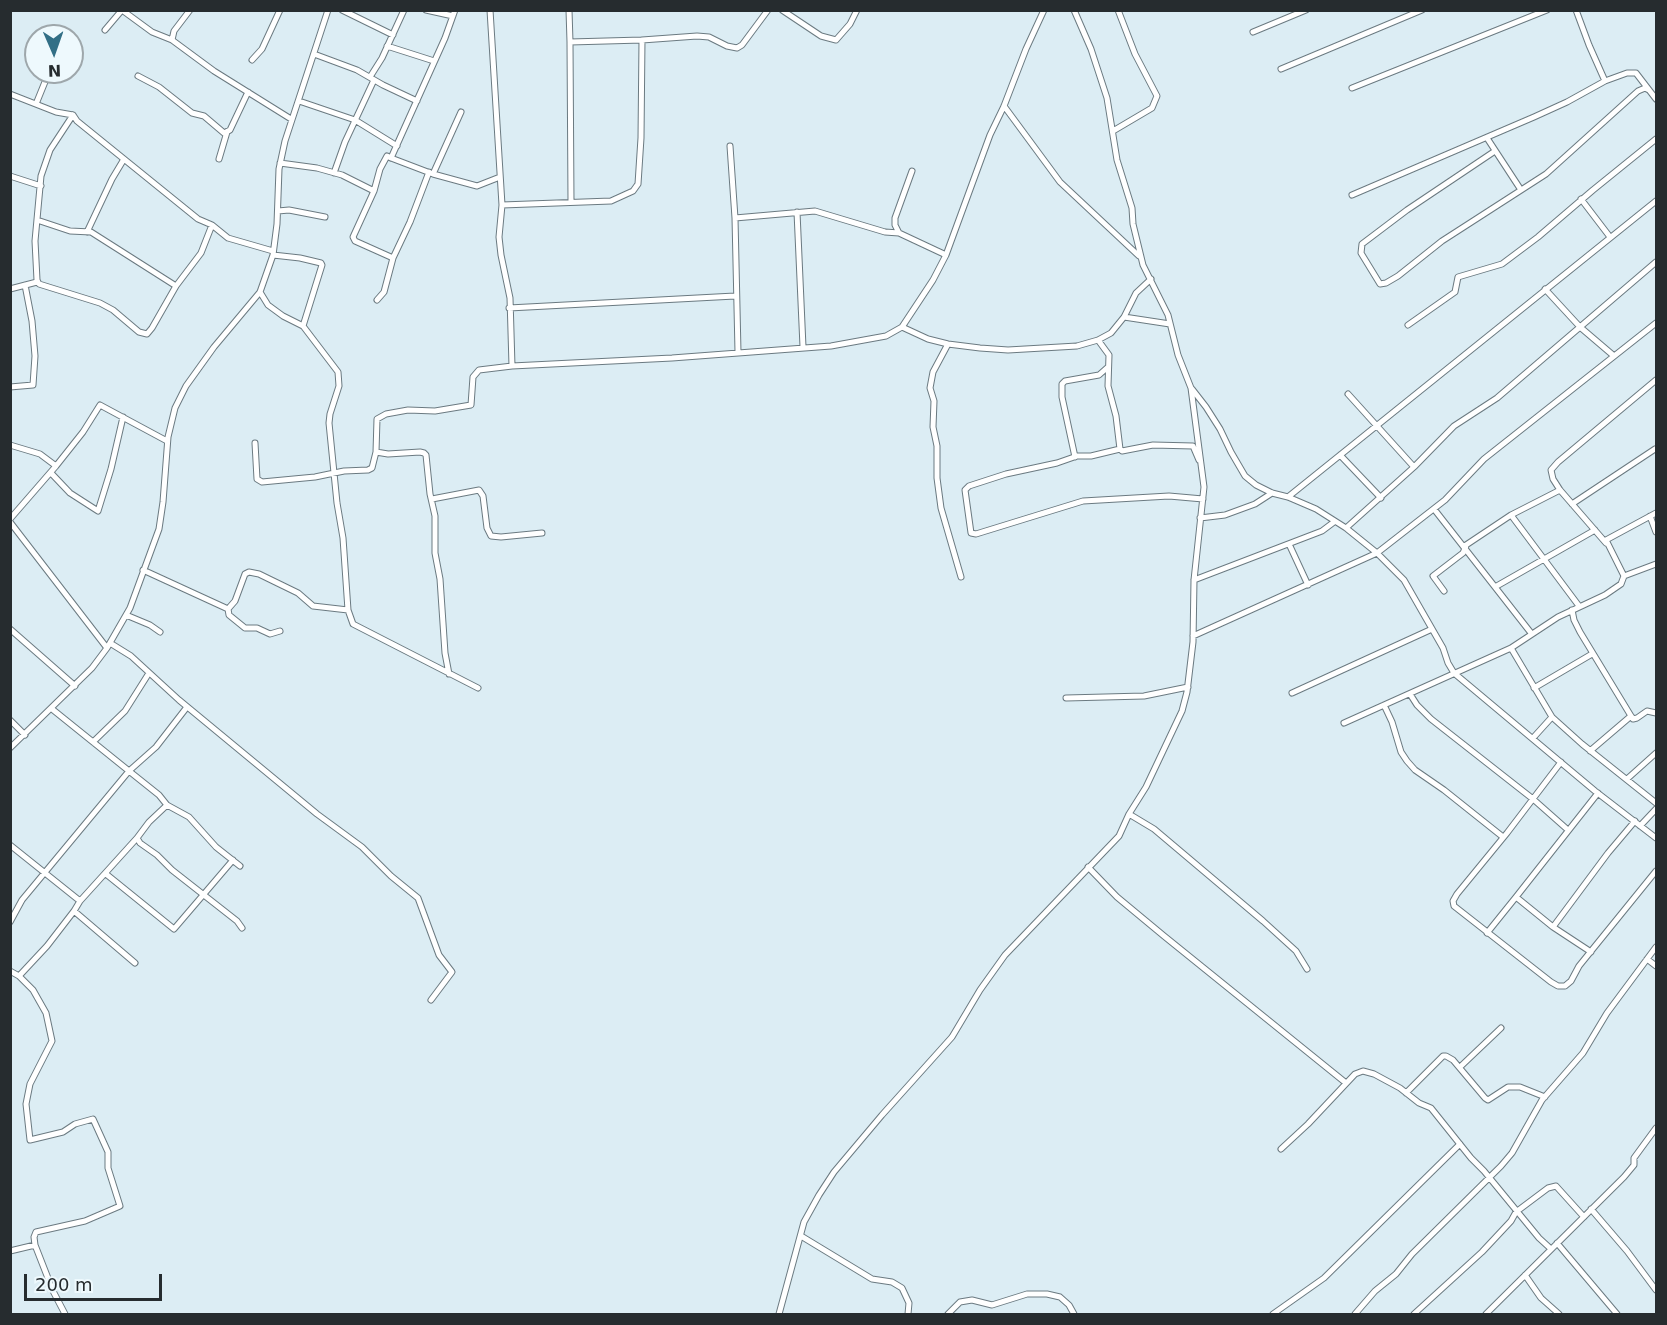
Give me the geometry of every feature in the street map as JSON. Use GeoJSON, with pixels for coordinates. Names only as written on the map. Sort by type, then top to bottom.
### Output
{"type":"FeatureCollection","features":[{"type":"Feature","properties":{"kind":"street"},"geometry":{"type":"LineString","coordinates":[[105,30],[122,10],[152,32],[172,40],[214,71],[291,119]]}},
{"type":"Feature","properties":{"kind":"street"},"geometry":{"type":"LineString","coordinates":[[172,40],[174,31],[190,10]]}},
{"type":"Feature","properties":{"kind":"street"},"geometry":{"type":"LineString","coordinates":[[252,60],[262,49],[280,10]]}},
{"type":"Feature","properties":{"kind":"street"},"geometry":{"type":"LineString","coordinates":[[10,748],[93,668],[126,615],[162,516],[167,441],[175,408],[186,386],[214,347],[260,292],[273,254],[280,163],[291,119],[328,10]]}},
{"type":"Feature","properties":{"kind":"street"},"geometry":{"type":"LineString","coordinates":[[342,10],[393,35]]}},
{"type":"Feature","properties":{"kind":"street"},"geometry":{"type":"LineString","coordinates":[[334,173],[372,79],[404,10]]}},
{"type":"Feature","properties":{"kind":"street"},"geometry":{"type":"LineString","coordinates":[[392,158],[405,123],[417,101],[454,14],[426,10]]}},
{"type":"Feature","properties":{"kind":"street"},"geometry":{"type":"LineString","coordinates":[[490,10],[502,205],[499,237],[508,287],[512,366]]}},
{"type":"Feature","properties":{"kind":"street"},"geometry":{"type":"LineString","coordinates":[[569,10],[571,202]]}},
{"type":"Feature","properties":{"kind":"street"},"geometry":{"type":"LineString","coordinates":[[570,42],[697,36],[709,37],[737,48],[742,45],[768,10]]}},
{"type":"Feature","properties":{"kind":"street"},"geometry":{"type":"LineString","coordinates":[[782,10],[821,36],[836,40],[850,24],[857,10]]}},
{"type":"Feature","properties":{"kind":"street"},"geometry":{"type":"LineString","coordinates":[[255,443],[256,474],[259,482],[368,470],[372,468],[376,452],[376,424],[380,416],[408,410],[435,411],[471,405],[474,374],[479,370],[831,346],[886,336],[902,327],[933,280],[946,255],[990,135],[1044,10]]}},
{"type":"Feature","properties":{"kind":"street"},"geometry":{"type":"LineString","coordinates":[[779,1314],[804,1222],[834,1172],[952,1037],[980,990],[1005,955],[1119,836],[1129,814],[1146,788],[1170,737],[1182,711],[1188,687],[1193,636],[1194,580],[1204,487],[1191,387],[1178,355],[1168,315],[1141,257],[1133,224],[1132,208],[1121,179],[1107,98],[1091,49],[1074,10]]}},
{"type":"Feature","properties":{"kind":"street"},"geometry":{"type":"LineString","coordinates":[[1113,131],[1152,108],[1157,96],[1134,54],[1118,10]]}},
{"type":"Feature","properties":{"kind":"street"},"geometry":{"type":"LineString","coordinates":[[1253,32],[1306,10]]}},
{"type":"Feature","properties":{"kind":"street"},"geometry":{"type":"LineString","coordinates":[[1281,69],[1422,10]]}},
{"type":"Feature","properties":{"kind":"street"},"geometry":{"type":"LineString","coordinates":[[1352,88],[1547,10]]}},
{"type":"Feature","properties":{"kind":"street"},"geometry":{"type":"LineString","coordinates":[[1576,10],[1605,81]]}},
{"type":"Feature","properties":{"kind":"street"},"geometry":{"type":"LineString","coordinates":[[502,205],[611,201],[633,191],[638,184],[641,138],[642,40]]}},
{"type":"Feature","properties":{"kind":"street"},"geometry":{"type":"LineString","coordinates":[[387,46],[434,61]]}},
{"type":"Feature","properties":{"kind":"street"},"geometry":{"type":"LineString","coordinates":[[314,54],[357,70],[417,101]]}},
{"type":"Feature","properties":{"kind":"street"},"geometry":{"type":"LineString","coordinates":[[1352,195],[1568,102],[1605,81],[1627,72],[1636,73],[1656,99]]}},
{"type":"Feature","properties":{"kind":"street"},"geometry":{"type":"LineString","coordinates":[[138,76],[159,87],[192,113],[204,116],[224,133],[227,132]]}},
{"type":"Feature","properties":{"kind":"street"},"geometry":{"type":"LineString","coordinates":[[36,104],[44,84]]}},
{"type":"Feature","properties":{"kind":"street"},"geometry":{"type":"LineString","coordinates":[[1495,151],[1407,210],[1362,244],[1361,253],[1380,284],[1386,284],[1398,276],[1434,246],[1563,160],[1638,91],[1645,88],[1649,90]]}},
{"type":"Feature","properties":{"kind":"street"},"geometry":{"type":"LineString","coordinates":[[219,159],[227,132],[248,92]]}},
{"type":"Feature","properties":{"kind":"street"},"geometry":{"type":"LineString","coordinates":[[10,94],[56,112],[73,115],[77,121],[198,219],[212,225],[228,238],[273,254],[321,263],[303,327]]}},
{"type":"Feature","properties":{"kind":"street"},"geometry":{"type":"LineString","coordinates":[[299,101],[355,120],[397,146]]}},
{"type":"Feature","properties":{"kind":"street"},"geometry":{"type":"LineString","coordinates":[[1004,106],[1060,182],[1141,257]]}},
{"type":"Feature","properties":{"kind":"street"},"geometry":{"type":"LineString","coordinates":[[377,300],[384,292],[393,258],[461,112]]}},
{"type":"Feature","properties":{"kind":"street"},"geometry":{"type":"LineString","coordinates":[[38,282],[35,248],[41,176],[50,150],[73,115]]}},
{"type":"Feature","properties":{"kind":"street"},"geometry":{"type":"LineString","coordinates":[[1487,138],[1521,190]]}},
{"type":"Feature","properties":{"kind":"street"},"geometry":{"type":"LineString","coordinates":[[1408,325],[1455,292],[1458,277],[1502,264],[1656,139]]}},
{"type":"Feature","properties":{"kind":"street"},"geometry":{"type":"LineString","coordinates":[[730,146],[735,218],[738,352]]}},
{"type":"Feature","properties":{"kind":"street"},"geometry":{"type":"LineString","coordinates":[[393,258],[355,241],[353,237],[387,156],[431,173],[477,186],[500,177]]}},
{"type":"Feature","properties":{"kind":"street"},"geometry":{"type":"LineString","coordinates":[[87,232],[124,159]]}},
{"type":"Feature","properties":{"kind":"street"},"geometry":{"type":"LineString","coordinates":[[280,163],[334,173],[374,191]]}},
{"type":"Feature","properties":{"kind":"street"},"geometry":{"type":"LineString","coordinates":[[899,233],[895,225],[895,218],[912,171]]}},
{"type":"Feature","properties":{"kind":"street"},"geometry":{"type":"LineString","coordinates":[[10,176],[41,186]]}},
{"type":"Feature","properties":{"kind":"street"},"geometry":{"type":"LineString","coordinates":[[1581,199],[1610,237]]}},
{"type":"Feature","properties":{"kind":"street"},"geometry":{"type":"LineString","coordinates":[[1288,497],[1656,201]]}},
{"type":"Feature","properties":{"kind":"street"},"geometry":{"type":"LineString","coordinates":[[278,211],[289,210],[325,217]]}},
{"type":"Feature","properties":{"kind":"street"},"geometry":{"type":"LineString","coordinates":[[735,218],[815,211],[885,232],[899,233],[946,255]]}},
{"type":"Feature","properties":{"kind":"street"},"geometry":{"type":"LineString","coordinates":[[797,212],[803,347]]}},
{"type":"Feature","properties":{"kind":"street"},"geometry":{"type":"LineString","coordinates":[[37,220],[70,231],[91,232],[176,286]]}},
{"type":"Feature","properties":{"kind":"street"},"geometry":{"type":"LineString","coordinates":[[10,289],[38,282],[100,303],[113,310],[142,334],[150,332],[176,286],[201,253],[212,225]]}},
{"type":"Feature","properties":{"kind":"street"},"geometry":{"type":"LineString","coordinates":[[1346,528],[1414,467],[1454,426],[1497,398],[1656,262]]}},
{"type":"Feature","properties":{"kind":"street"},"geometry":{"type":"LineString","coordinates":[[902,327],[928,339],[948,344],[1008,350],[1077,346],[1098,340],[1111,333],[1124,317],[1136,293],[1151,279]]}},
{"type":"Feature","properties":{"kind":"street"},"geometry":{"type":"LineString","coordinates":[[10,387],[33,385],[32,321],[25,285]]}},
{"type":"Feature","properties":{"kind":"street"},"geometry":{"type":"LineString","coordinates":[[1545,290],[1580,327],[1614,356]]}},
{"type":"Feature","properties":{"kind":"street"},"geometry":{"type":"LineString","coordinates":[[260,292],[268,305],[303,327],[338,372],[339,386],[329,423],[343,538],[348,610],[352,624],[478,688]]}},
{"type":"Feature","properties":{"kind":"street"},"geometry":{"type":"LineString","coordinates":[[509,308],[735,297]]}},
{"type":"Feature","properties":{"kind":"street"},"geometry":{"type":"LineString","coordinates":[[1124,317],[1170,324]]}},
{"type":"Feature","properties":{"kind":"street"},"geometry":{"type":"LineString","coordinates":[[1193,636],[1377,552],[1434,509],[1484,459],[1656,323]]}},
{"type":"Feature","properties":{"kind":"street"},"geometry":{"type":"LineString","coordinates":[[1098,340],[1108,351],[1108,386],[1116,416],[1120,449]]}},
{"type":"Feature","properties":{"kind":"street"},"geometry":{"type":"LineString","coordinates":[[948,344],[933,372],[930,388],[934,401],[933,427],[937,446],[937,478],[941,508],[961,577]]}},
{"type":"Feature","properties":{"kind":"street"},"geometry":{"type":"LineString","coordinates":[[1075,457],[1064,407],[1062,384],[1065,381],[1099,375],[1108,367]]}},
{"type":"Feature","properties":{"kind":"street"},"geometry":{"type":"LineString","coordinates":[[1344,723],[1511,648],[1531,633],[1533,634],[1579,606],[1605,595],[1621,584],[1623,576],[1606,543],[1560,490],[1553,479],[1551,470],[1656,380]]}},
{"type":"Feature","properties":{"kind":"street"},"geometry":{"type":"LineString","coordinates":[[1191,387],[1220,429],[1245,476],[1272,493],[1316,509],[1377,552],[1404,580],[1454,674],[1656,838]]}},
{"type":"Feature","properties":{"kind":"street"},"geometry":{"type":"LineString","coordinates":[[1348,394],[1414,467]]}},
{"type":"Feature","properties":{"kind":"street"},"geometry":{"type":"LineString","coordinates":[[167,441],[100,405],[83,432],[10,521],[109,645],[130,656],[187,707],[317,814],[362,847],[391,876],[418,898],[439,955],[452,972],[431,1000]]}},
{"type":"Feature","properties":{"kind":"street"},"geometry":{"type":"LineString","coordinates":[[51,472],[70,493],[98,512],[123,417]]}},
{"type":"Feature","properties":{"kind":"street"},"geometry":{"type":"LineString","coordinates":[[10,445],[40,454],[56,466]]}},
{"type":"Feature","properties":{"kind":"street"},"geometry":{"type":"LineString","coordinates":[[1202,464],[1193,446],[1153,445],[1075,457],[1006,474],[969,486],[965,490],[971,533],[976,534],[1083,501],[1169,496],[1203,499]]}},
{"type":"Feature","properties":{"kind":"street"},"geometry":{"type":"LineString","coordinates":[[1572,504],[1655,449]]}},
{"type":"Feature","properties":{"kind":"street"},"geometry":{"type":"LineString","coordinates":[[376,452],[424,453],[435,516],[435,553],[440,579],[445,653],[449,674]]}},
{"type":"Feature","properties":{"kind":"street"},"geometry":{"type":"LineString","coordinates":[[1340,455],[1381,498]]}},
{"type":"Feature","properties":{"kind":"street"},"geometry":{"type":"LineString","coordinates":[[432,499],[479,490],[483,496],[487,528],[491,536],[542,533]]}},
{"type":"Feature","properties":{"kind":"street"},"geometry":{"type":"LineString","coordinates":[[1444,591],[1433,576],[1463,553],[1465,546],[1511,515],[1560,490]]}},
{"type":"Feature","properties":{"kind":"street"},"geometry":{"type":"LineString","coordinates":[[1200,518],[1224,515],[1255,504],[1272,493]]}},
{"type":"Feature","properties":{"kind":"street"},"geometry":{"type":"LineString","coordinates":[[1434,509],[1531,633]]}},
{"type":"Feature","properties":{"kind":"street"},"geometry":{"type":"LineString","coordinates":[[1606,543],[1609,537],[1656,513]]}},
{"type":"Feature","properties":{"kind":"street"},"geometry":{"type":"LineString","coordinates":[[1511,515],[1579,606]]}},
{"type":"Feature","properties":{"kind":"street"},"geometry":{"type":"LineString","coordinates":[[1650,516],[1656,532]]}},
{"type":"Feature","properties":{"kind":"street"},"geometry":{"type":"LineString","coordinates":[[1194,580],[1322,531],[1334,522]]}},
{"type":"Feature","properties":{"kind":"street"},"geometry":{"type":"LineString","coordinates":[[1495,587],[1595,530]]}},
{"type":"Feature","properties":{"kind":"street"},"geometry":{"type":"LineString","coordinates":[[1289,544],[1308,585]]}},
{"type":"Feature","properties":{"kind":"street"},"geometry":{"type":"LineString","coordinates":[[1623,576],[1656,564]]}},
{"type":"Feature","properties":{"kind":"street"},"geometry":{"type":"LineString","coordinates":[[143,570],[228,609]]}},
{"type":"Feature","properties":{"kind":"street"},"geometry":{"type":"LineString","coordinates":[[228,609],[235,601],[245,574],[249,572],[259,574],[298,593],[313,606],[348,610]]}},
{"type":"Feature","properties":{"kind":"street"},"geometry":{"type":"LineString","coordinates":[[228,609],[229,615],[245,628],[257,628],[270,634],[280,631]]}},
{"type":"Feature","properties":{"kind":"street"},"geometry":{"type":"LineString","coordinates":[[1572,610],[1574,620],[1592,654],[1633,719],[1647,711],[1656,713]]}},
{"type":"Feature","properties":{"kind":"street"},"geometry":{"type":"LineString","coordinates":[[126,615],[160,632]]}},
{"type":"Feature","properties":{"kind":"street"},"geometry":{"type":"LineString","coordinates":[[10,629],[75,686]]}},
{"type":"Feature","properties":{"kind":"street"},"geometry":{"type":"LineString","coordinates":[[1292,693],[1432,629]]}},
{"type":"Feature","properties":{"kind":"street"},"geometry":{"type":"LineString","coordinates":[[1511,648],[1552,717],[1590,751],[1656,803]]}},
{"type":"Feature","properties":{"kind":"street"},"geometry":{"type":"LineString","coordinates":[[1534,688],[1592,654]]}},
{"type":"Feature","properties":{"kind":"street"},"geometry":{"type":"LineString","coordinates":[[93,742],[125,711],[149,673]]}},
{"type":"Feature","properties":{"kind":"street"},"geometry":{"type":"LineString","coordinates":[[1066,698],[1144,696],[1188,687]]}},
{"type":"Feature","properties":{"kind":"street"},"geometry":{"type":"LineString","coordinates":[[1410,694],[1431,719],[1533,799],[1568,830]]}},
{"type":"Feature","properties":{"kind":"street"},"geometry":{"type":"LineString","coordinates":[[1384,705],[1401,752],[1415,770],[1503,837]]}},
{"type":"Feature","properties":{"kind":"street"},"geometry":{"type":"LineString","coordinates":[[10,922],[22,900],[45,872],[129,771],[156,747],[187,707]]}},
{"type":"Feature","properties":{"kind":"street"},"geometry":{"type":"LineString","coordinates":[[52,709],[159,795],[166,805],[189,817],[216,847],[240,866]]}},
{"type":"Feature","properties":{"kind":"street"},"geometry":{"type":"LineString","coordinates":[[1590,751],[1631,716]]}},
{"type":"Feature","properties":{"kind":"street"},"geometry":{"type":"LineString","coordinates":[[1533,738],[1552,717]]}},
{"type":"Feature","properties":{"kind":"street"},"geometry":{"type":"LineString","coordinates":[[10,720],[25,735]]}},
{"type":"Feature","properties":{"kind":"street"},"geometry":{"type":"LineString","coordinates":[[1627,778],[1656,753]]}},
{"type":"Feature","properties":{"kind":"street"},"geometry":{"type":"LineString","coordinates":[[1561,762],[1457,894],[1453,901],[1454,906],[1558,986],[1564,986],[1571,981],[1580,966],[1656,872]]}},
{"type":"Feature","properties":{"kind":"street"},"geometry":{"type":"LineString","coordinates":[[1487,933],[1598,793]]}},
{"type":"Feature","properties":{"kind":"street"},"geometry":{"type":"LineString","coordinates":[[19,976],[80,901],[166,805]]}},
{"type":"Feature","properties":{"kind":"street"},"geometry":{"type":"LineString","coordinates":[[1553,927],[1608,853],[1656,809]]}},
{"type":"Feature","properties":{"kind":"street"},"geometry":{"type":"LineString","coordinates":[[1129,814],[1154,829],[1263,921],[1296,951],[1307,969]]}},
{"type":"Feature","properties":{"kind":"street"},"geometry":{"type":"LineString","coordinates":[[137,838],[172,870],[237,921],[242,928]]}},
{"type":"Feature","properties":{"kind":"street"},"geometry":{"type":"LineString","coordinates":[[10,845],[80,901]]}},
{"type":"Feature","properties":{"kind":"street"},"geometry":{"type":"LineString","coordinates":[[106,874],[174,929],[233,860]]}},
{"type":"Feature","properties":{"kind":"street"},"geometry":{"type":"LineString","coordinates":[[1088,867],[1117,897],[1346,1083]]}},
{"type":"Feature","properties":{"kind":"street"},"geometry":{"type":"LineString","coordinates":[[1516,897],[1553,927],[1591,952]]}},
{"type":"Feature","properties":{"kind":"street"},"geometry":{"type":"LineString","coordinates":[[74,911],[135,963]]}},
{"type":"Feature","properties":{"kind":"street"},"geometry":{"type":"LineString","coordinates":[[1355,1314],[1512,1153],[1545,1097],[1582,1053],[1607,1012],[1656,947]]}},
{"type":"Feature","properties":{"kind":"street"},"geometry":{"type":"LineString","coordinates":[[1647,959],[1656,966]]}},
{"type":"Feature","properties":{"kind":"street"},"geometry":{"type":"LineString","coordinates":[[10,971],[19,976],[33,990],[46,1013],[52,1041],[30,1084],[26,1104],[30,1140],[63,1132],[75,1124],[93,1119],[108,1152],[108,1168],[120,1206],[85,1221],[36,1232],[35,1245],[53,1292],[65,1314]]}},
{"type":"Feature","properties":{"kind":"street"},"geometry":{"type":"LineString","coordinates":[[1460,1067],[1501,1028]]}},
{"type":"Feature","properties":{"kind":"street"},"geometry":{"type":"LineString","coordinates":[[1406,1093],[1443,1056],[1446,1056],[1460,1067],[1488,1100],[1508,1086],[1520,1087],[1545,1097]]}},
{"type":"Feature","properties":{"kind":"street"},"geometry":{"type":"LineString","coordinates":[[1281,1149],[1359,1071],[1380,1077],[1419,1103],[1431,1108],[1516,1212],[1551,1249]]}},
{"type":"Feature","properties":{"kind":"street"},"geometry":{"type":"LineString","coordinates":[[1486,1314],[1492,1312],[1525,1275],[1606,1196],[1634,1165],[1634,1158],[1656,1128]]}},
{"type":"Feature","properties":{"kind":"street"},"geometry":{"type":"LineString","coordinates":[[1273,1314],[1324,1278],[1460,1144]]}},
{"type":"Feature","properties":{"kind":"street"},"geometry":{"type":"LineString","coordinates":[[1414,1314],[1482,1252],[1511,1221],[1516,1212],[1548,1188],[1556,1186],[1584,1217]]}},
{"type":"Feature","properties":{"kind":"street"},"geometry":{"type":"LineString","coordinates":[[1591,1209],[1656,1290]]}},
{"type":"Feature","properties":{"kind":"street"},"geometry":{"type":"LineString","coordinates":[[801,1236],[872,1279],[892,1282],[902,1288],[909,1304],[908,1314]]}},
{"type":"Feature","properties":{"kind":"street"},"geometry":{"type":"LineString","coordinates":[[1557,1243],[1617,1314]]}},
{"type":"Feature","properties":{"kind":"street"},"geometry":{"type":"LineString","coordinates":[[10,1251],[35,1245]]}},
{"type":"Feature","properties":{"kind":"street"},"geometry":{"type":"LineString","coordinates":[[1525,1275],[1541,1298],[1559,1314]]}},
{"type":"Feature","properties":{"kind":"street"},"geometry":{"type":"LineString","coordinates":[[948,1314],[960,1302],[972,1300],[992,1305],[1027,1294],[1047,1294],[1060,1297],[1069,1305],[1074,1314]]}}]}
